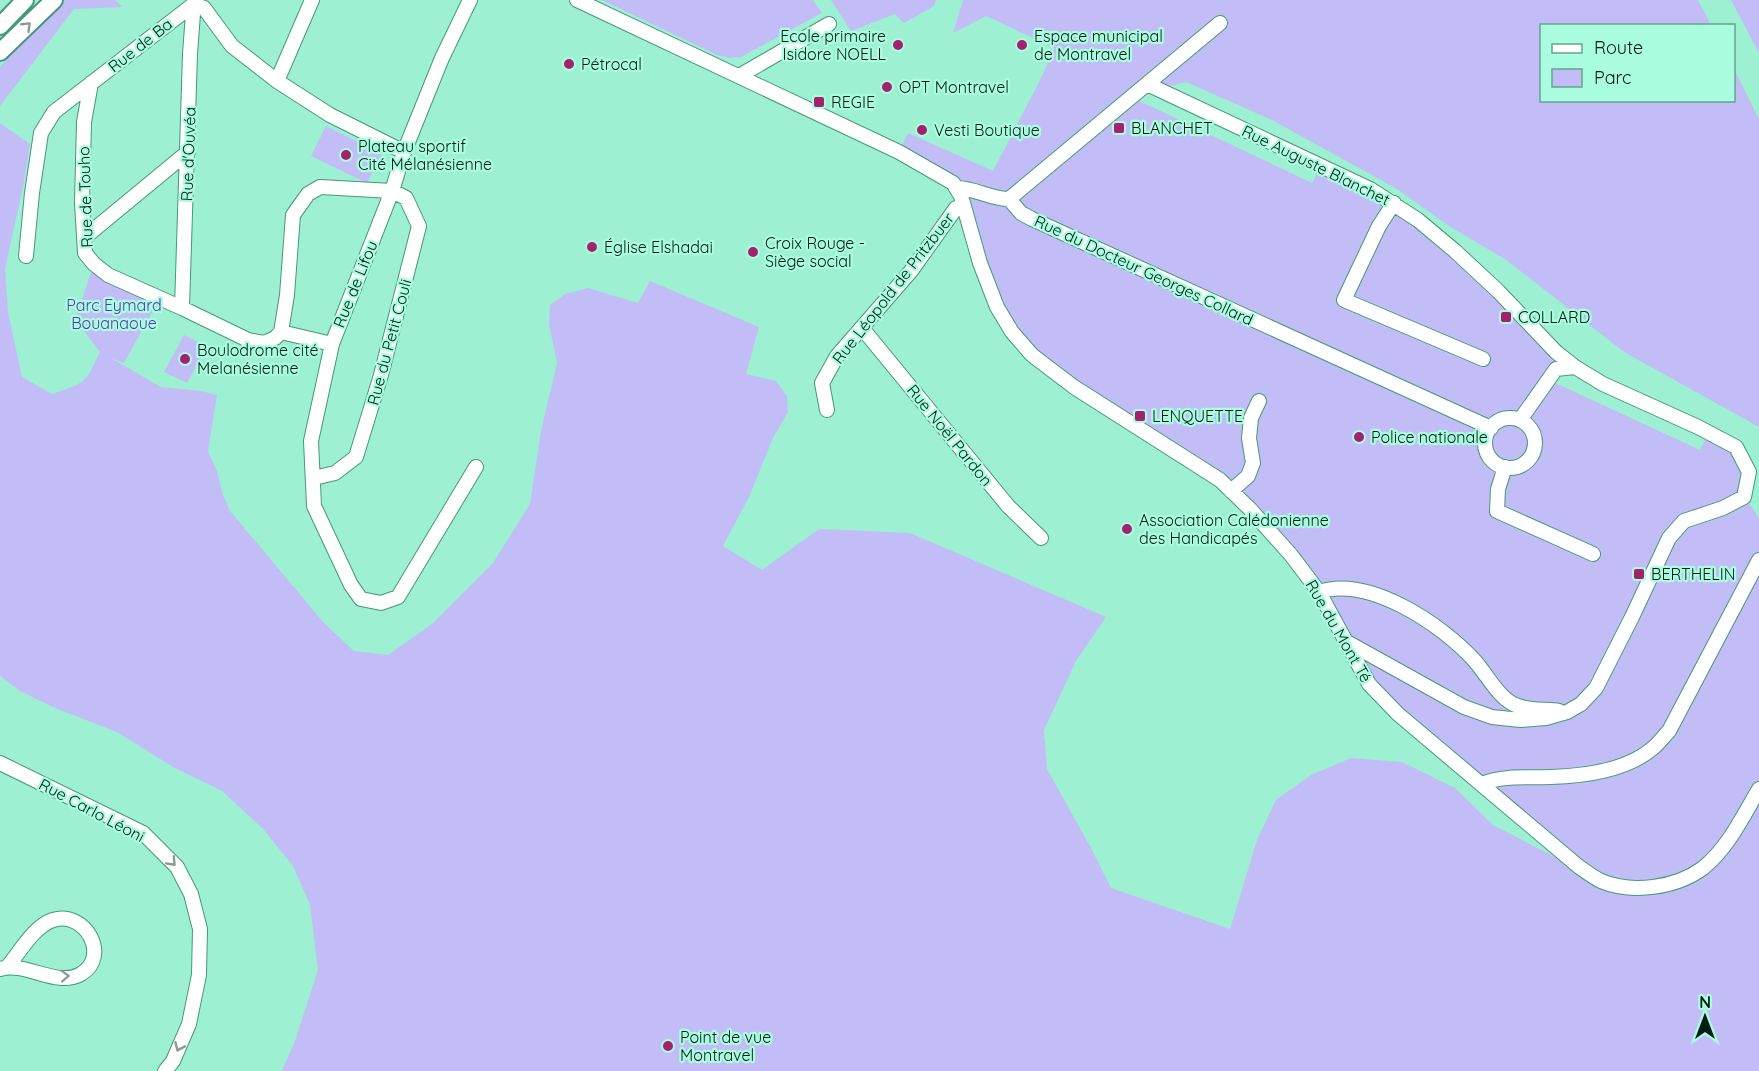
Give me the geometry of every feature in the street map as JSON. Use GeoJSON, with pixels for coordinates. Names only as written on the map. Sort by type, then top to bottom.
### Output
{"type":"FeatureCollection","features":[{"type":"Feature","properties":{"kind":"main road"},"geometry":{"type":"LineString","coordinates":[[0,26],[25,0]]}},
{"type":"Feature","properties":{"kind":"main road"},"geometry":{"type":"LineString","coordinates":[[0,52],[54,0]]}},
{"type":"Feature","properties":{"kind":"street"},"geometry":{"type":"LineString","coordinates":[[277,81],[312,0]]}},
{"type":"Feature","properties":{"kind":"street","name":"Rue de Lifou"},"geometry":{"type":"LineString","coordinates":[[470,0],[442,58],[404,152],[392,191],[332,344],[311,441],[314,506],[351,585],[361,599],[381,603],[398,597],[476,467]]}},
{"type":"Feature","properties":{"kind":"street","name":"Rue du Docteur Georges Collard"},"geometry":{"type":"LineString","coordinates":[[577,0],[898,152],[946,177],[957,188],[973,189],[994,198],[1009,199],[1021,213],[1032,219],[1491,428]]}},
{"type":"Feature","properties":{"kind":"street"},"geometry":{"type":"LineString","coordinates":[[194,2],[204,8],[232,46],[277,81],[330,115],[404,152]]}},
{"type":"Feature","properties":{"kind":"street","name":"Rue de Ba"},"geometry":{"type":"LineString","coordinates":[[26,256],[41,134],[54,112],[194,2]]}},
{"type":"Feature","properties":{"kind":"street","name":"Rue d'Ouvéa"},"geometry":{"type":"LineString","coordinates":[[182,308],[190,54],[194,2]]}},
{"type":"Feature","properties":{"kind":"street"},"geometry":{"type":"LineString","coordinates":[[1009,199],[1220,23]]}},
{"type":"Feature","properties":{"kind":"street"},"geometry":{"type":"LineString","coordinates":[[738,76],[830,24]]}},
{"type":"Feature","properties":{"kind":"street","name":"Rue de Touho"},"geometry":{"type":"LineString","coordinates":[[91,83],[84,122],[82,203],[86,253],[94,264],[108,275],[248,340],[264,343],[281,332]]}},
{"type":"Feature","properties":{"kind":"street","name":"Rue Auguste Blanchet"},"geometry":{"type":"LineString","coordinates":[[1147,84],[1370,189],[1394,203],[1455,251],[1498,291],[1556,352],[1575,368],[1603,384],[1698,427],[1736,447],[1749,472],[1744,497],[1723,508],[1684,521],[1669,538],[1596,688],[1581,704],[1567,711]]}},
{"type":"Feature","properties":{"kind":"street"},"geometry":{"type":"LineString","coordinates":[[85,237],[188,152]]}},
{"type":"Feature","properties":{"kind":"street"},"geometry":{"type":"LineString","coordinates":[[332,344],[281,332],[293,215],[308,194],[320,187],[392,191]]}},
{"type":"Feature","properties":{"kind":"street","name":"Rue du Mont Té"},"geometry":{"type":"LineString","coordinates":[[957,188],[980,263],[997,307],[1012,332],[1032,355],[1074,387],[1220,480],[1250,509],[1291,555],[1319,592],[1369,684],[1380,696],[1398,714],[1578,866],[1600,880],[1618,886],[1638,888],[1683,879],[1703,867],[1723,846],[1759,789]]}},
{"type":"Feature","properties":{"kind":"street","name":"Rue du Petit Couli"},"geometry":{"type":"LineString","coordinates":[[314,478],[335,473],[356,457],[381,375],[420,226],[406,198],[392,191]]}},
{"type":"Feature","properties":{"kind":"street"},"geometry":{"type":"LineString","coordinates":[[1394,203],[1379,226],[1344,300],[1482,358]]}},
{"type":"Feature","properties":{"kind":"street","name":"Rue Léopold de Pritzbuer"},"geometry":{"type":"LineString","coordinates":[[827,410],[822,383],[837,356],[911,271],[956,208],[964,206]]}},
{"type":"Feature","properties":{"kind":"street","name":"Rue Noël Pardon"},"geometry":{"type":"LineString","coordinates":[[862,328],[1008,506],[1041,538]]}},
{"type":"Feature","properties":{"kind":"street"},"geometry":{"type":"LineString","coordinates":[[1520,420],[1556,369],[1575,368]]}},
{"type":"Feature","properties":{"kind":"street"},"geometry":{"type":"LineString","coordinates":[[1231,491],[1248,476],[1253,463],[1249,438],[1251,418],[1259,401]]}},
{"type":"Feature","properties":{"kind":"street"},"geometry":{"type":"LineString","coordinates":[[1504,419],[1520,420],[1532,431],[1535,439],[1532,455],[1521,466],[1505,467],[1491,459],[1485,444],[1491,428],[1504,419]]}},
{"type":"Feature","properties":{"kind":"street"},"geometry":{"type":"LineString","coordinates":[[1505,467],[1497,489],[1497,511],[1593,554]]}},
{"type":"Feature","properties":{"kind":"street"},"geometry":{"type":"LineString","coordinates":[[1481,783],[1508,777],[1550,777],[1606,771],[1629,763],[1652,749],[1669,731],[1759,560]]}},
{"type":"Feature","properties":{"kind":"street"},"geometry":{"type":"LineString","coordinates":[[1319,592],[1335,589],[1359,591],[1378,596],[1414,613],[1457,642],[1487,675],[1503,697],[1518,706],[1567,711]]}},
{"type":"Feature","properties":{"kind":"street"},"geometry":{"type":"LineString","coordinates":[[1347,642],[1464,707],[1492,717],[1521,720],[1546,718],[1567,711]]}},
{"type":"Feature","properties":{"kind":"street","name":"Rue Carlo Léoni"},"geometry":{"type":"LineString","coordinates":[[0,763],[142,833],[177,867],[191,894],[200,929],[199,975],[189,1024],[173,1061],[165,1071]]}},
{"type":"Feature","properties":{"kind":"street"},"geometry":{"type":"LineString","coordinates":[[53,920],[69,920],[84,926],[93,941],[93,960],[82,973],[69,978],[4,967],[36,932],[53,920]]}},
{"type":"Feature","properties":{"kind":"green space"},"geometry":{"type":"Polygon","coordinates":[[[63,0],[115,0],[123,7],[74,9],[0,106],[0,67],[39,21],[63,0]]]}},
{"type":"Feature","properties":{"kind":"green space"},"geometry":{"type":"Polygon","coordinates":[[[602,0],[813,0],[822,13],[741,57],[730,58],[717,55],[602,0]]]}},
{"type":"Feature","properties":{"kind":"green space"},"geometry":{"type":"Polygon","coordinates":[[[831,0],[936,0],[934,6],[904,23],[895,14],[851,31],[831,0]]]}},
{"type":"Feature","properties":{"kind":"green space","name":"Parc Eymard Bouanaoue"},"geometry":{"type":"Polygon","coordinates":[[[963,0],[1698,0],[1710,24],[1540,24],[1540,102],[1735,102],[1735,71],[1759,119],[1759,427],[1624,352],[1505,259],[1452,228],[1397,189],[1272,120],[1186,82],[1158,89],[1147,84],[1131,97],[1312,183],[1321,167],[1394,203],[1575,367],[1549,380],[1700,450],[1709,433],[1736,447],[1749,472],[1745,497],[1759,518],[1759,1071],[282,1071],[295,1041],[318,970],[310,905],[293,866],[263,829],[222,791],[173,767],[117,732],[55,708],[20,691],[0,676],[0,123],[30,144],[5,269],[8,312],[22,377],[52,394],[78,384],[91,371],[100,352],[75,319],[94,264],[160,298],[124,363],[111,358],[161,387],[217,395],[208,451],[230,511],[324,623],[354,651],[388,655],[432,624],[493,563],[530,504],[541,431],[557,363],[549,324],[550,305],[565,294],[588,288],[638,303],[650,281],[759,327],[746,374],[776,381],[787,396],[788,412],[773,438],[749,497],[723,546],[762,570],[819,529],[910,533],[1106,617],[1076,661],[1044,730],[1047,769],[1111,888],[1230,929],[1257,840],[1276,800],[1311,775],[1351,758],[1402,762],[1455,788],[1493,825],[1567,863],[1380,696],[1319,592],[1250,509],[1120,417],[1012,332],[961,196],[899,152],[908,133],[993,171],[1055,48],[986,16],[953,33],[963,0]]]}},
{"type":"Feature","properties":{"kind":"green space"},"geometry":{"type":"Polygon","coordinates":[[[1731,0],[1759,0],[1759,53],[1731,0]]]}},
{"type":"Feature","properties":{"kind":"green space","name":"Plateau sportif Cité Mélanésienne"},"geometry":{"type":"Polygon","coordinates":[[[326,126],[382,154],[367,183],[311,156],[326,126]]]}},
{"type":"Feature","properties":{"kind":"green space","name":"Boulodrome cité Melanésienne"},"geometry":{"type":"Polygon","coordinates":[[[184,335],[207,346],[187,383],[164,372],[184,335]]]}},
{"type":"Feature","properties":{"kind":"place","name":"Ecole primaire Isidore NOELL"},"geometry":{"type":"Point","coordinates":[898,45]}},
{"type":"Feature","properties":{"kind":"place","name":"Espace municipal de Montravel"},"geometry":{"type":"Point","coordinates":[1022,45]}},
{"type":"Feature","properties":{"kind":"place","name":"Pétrocal"},"geometry":{"type":"Point","coordinates":[569,64]}},
{"type":"Feature","properties":{"kind":"place","name":"OPT Montravel"},"geometry":{"type":"Point","coordinates":[887,87]}},
{"type":"Feature","properties":{"kind":"place","name":"REGIE"},"geometry":{"type":"Point","coordinates":[819,102]}},
{"type":"Feature","properties":{"kind":"place","name":"BLANCHET"},"geometry":{"type":"Point","coordinates":[1119,128]}},
{"type":"Feature","properties":{"kind":"place","name":"Vesti Boutique"},"geometry":{"type":"Point","coordinates":[922,130]}},
{"type":"Feature","properties":{"kind":"place","name":"Plateau sportif Cité Mélanésienne"},"geometry":{"type":"Point","coordinates":[346,155]}},
{"type":"Feature","properties":{"kind":"place","name":"Église Elshadai"},"geometry":{"type":"Point","coordinates":[592,247]}},
{"type":"Feature","properties":{"kind":"place","name":"Croix Rouge - Siège social"},"geometry":{"type":"Point","coordinates":[753,252]}},
{"type":"Feature","properties":{"kind":"place","name":"COLLARD"},"geometry":{"type":"Point","coordinates":[1506,317]}},
{"type":"Feature","properties":{"kind":"place","name":"Boulodrome cité Melanésienne"},"geometry":{"type":"Point","coordinates":[185,359]}},
{"type":"Feature","properties":{"kind":"place","name":"LENQUETTE"},"geometry":{"type":"Point","coordinates":[1140,416]}},
{"type":"Feature","properties":{"kind":"place","name":"Police nationale"},"geometry":{"type":"Point","coordinates":[1359,437]}},
{"type":"Feature","properties":{"kind":"place","name":"Association Calédonienne des Handicapés"},"geometry":{"type":"Point","coordinates":[1127,529]}},
{"type":"Feature","properties":{"kind":"place","name":"BERTHELIN"},"geometry":{"type":"Point","coordinates":[1639,574]}},
{"type":"Feature","properties":{"kind":"place","name":"Point de vue Montravel"},"geometry":{"type":"Point","coordinates":[668,1046]}}]}
